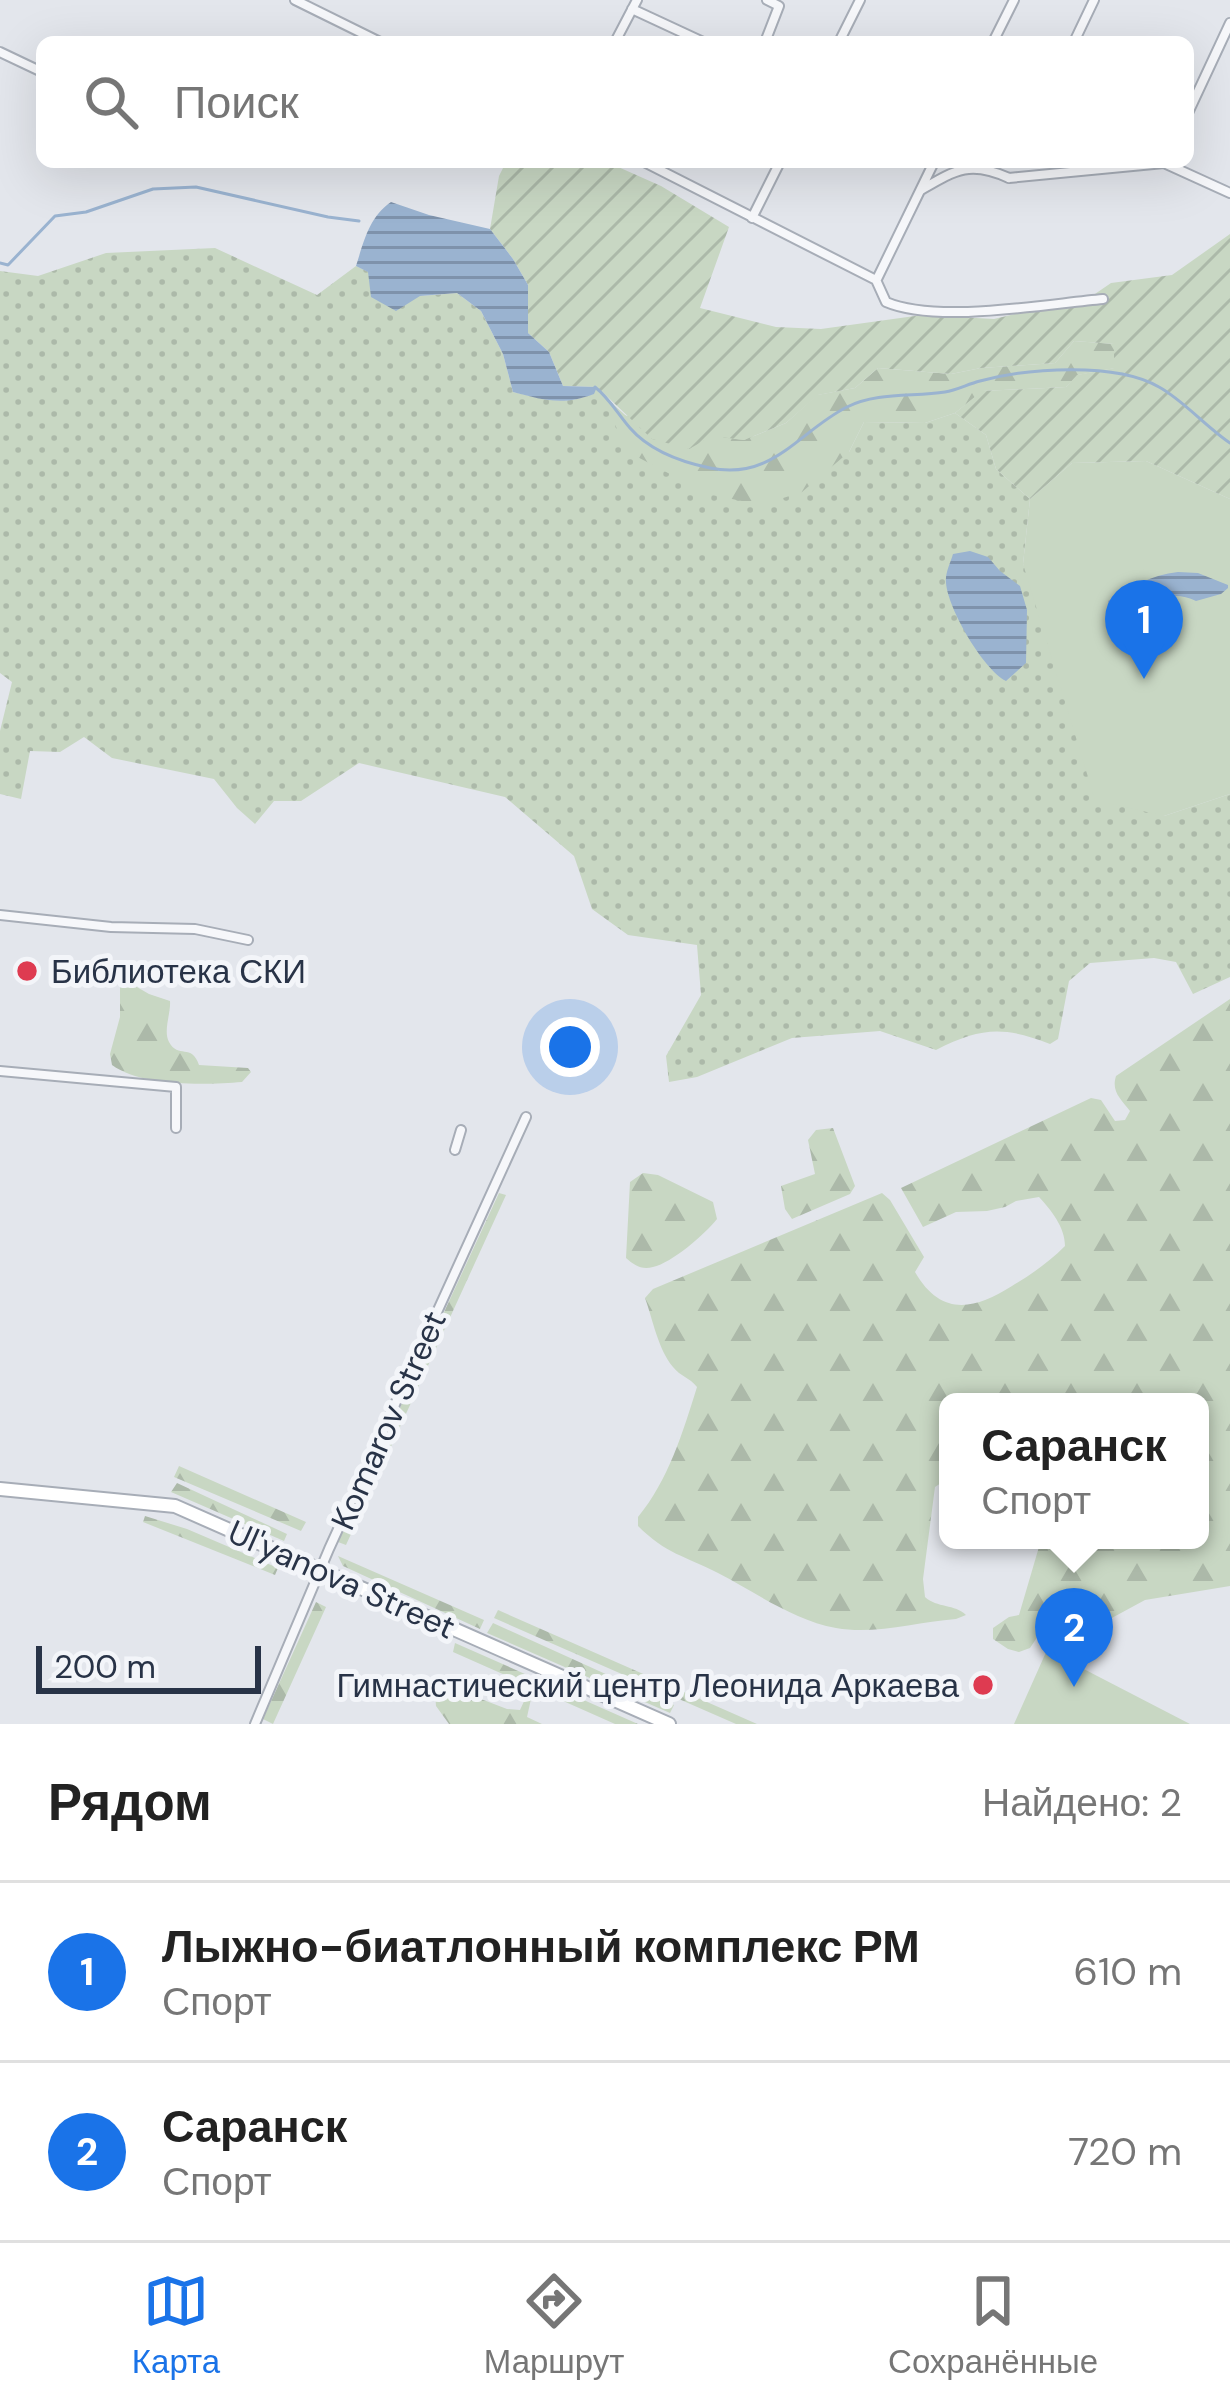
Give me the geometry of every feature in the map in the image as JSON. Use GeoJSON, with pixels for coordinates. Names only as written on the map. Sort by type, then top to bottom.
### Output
{"type":"FeatureCollection","features":[{"type":"Feature","properties":{"kind":"main road","name":"Ul'yanova Street"},"geometry":{"type":"LineString","coordinates":[[0,1489],[175,1507],[669,1724]]}},
{"type":"Feature","properties":{"kind":"street"},"geometry":{"type":"LineString","coordinates":[[295,0],[368,36]]}},
{"type":"Feature","properties":{"kind":"street"},"geometry":{"type":"LineString","coordinates":[[767,0],[779,6],[767,36]]}},
{"type":"Feature","properties":{"kind":"street"},"geometry":{"type":"LineString","coordinates":[[842,36],[860,0]]}},
{"type":"Feature","properties":{"kind":"street"},"geometry":{"type":"LineString","coordinates":[[997,36],[1014,0]]}},
{"type":"Feature","properties":{"kind":"street"},"geometry":{"type":"LineString","coordinates":[[1077,36],[1094,0]]}},
{"type":"Feature","properties":{"kind":"street"},"geometry":{"type":"LineString","coordinates":[[618,36],[635,4],[692,36]]}},
{"type":"Feature","properties":{"kind":"street"},"geometry":{"type":"LineString","coordinates":[[1194,99],[1230,23]]}},
{"type":"Feature","properties":{"kind":"street"},"geometry":{"type":"LineString","coordinates":[[1220,45],[1230,50]]}},
{"type":"Feature","properties":{"kind":"street"},"geometry":{"type":"LineString","coordinates":[[0,52],[36,69]]}},
{"type":"Feature","properties":{"kind":"street"},"geometry":{"type":"LineString","coordinates":[[656,168],[876,280],[886,302],[902,309],[945,313],[1103,298]]}},
{"type":"Feature","properties":{"kind":"street"},"geometry":{"type":"LineString","coordinates":[[752,218],[777,168]]}},
{"type":"Feature","properties":{"kind":"street"},"geometry":{"type":"LineString","coordinates":[[876,280],[931,168]]}},
{"type":"Feature","properties":{"kind":"street"},"geometry":{"type":"LineString","coordinates":[[920,191],[966,168]]}},
{"type":"Feature","properties":{"kind":"street"},"geometry":{"type":"LineString","coordinates":[[978,168],[1009,178],[1113,168]]}},
{"type":"Feature","properties":{"kind":"street"},"geometry":{"type":"LineString","coordinates":[[1009,178],[1014,168]]}},
{"type":"Feature","properties":{"kind":"street"},"geometry":{"type":"LineString","coordinates":[[1176,168],[1230,193]]}},
{"type":"Feature","properties":{"kind":"street"},"geometry":{"type":"LineString","coordinates":[[0,915],[111,928],[195,929],[248,940]]}},
{"type":"Feature","properties":{"kind":"street"},"geometry":{"type":"LineString","coordinates":[[0,1071],[176,1087],[176,1128]]}},
{"type":"Feature","properties":{"kind":"street","name":"Komarov Street"},"geometry":{"type":"LineString","coordinates":[[255,1724],[526,1118]]}},
{"type":"Feature","properties":{"kind":"street"},"geometry":{"type":"LineString","coordinates":[[455,1150],[460,1130]]}},
{"type":"Feature","properties":{"kind":"green space"},"geometry":{"type":"Polygon","coordinates":[[[503,168],[620,168],[661,186],[729,227],[700,308],[776,327],[821,329],[922,315],[994,319],[1092,296],[1111,283],[1172,275],[1230,234],[1230,499],[1146,461],[1072,463],[1030,499],[996,469],[986,435],[955,413],[982,391],[1066,387],[1077,375],[1114,368],[1114,344],[1074,341],[1055,363],[951,374],[878,368],[855,388],[818,395],[786,423],[744,440],[712,436],[689,449],[652,439],[597,387],[563,386],[549,352],[528,333],[528,285],[490,229],[503,168]]]}},
{"type":"Feature","properties":{"kind":"green space"},"geometry":{"type":"Polygon","coordinates":[[[215,248],[317,295],[356,266],[420,296],[457,293],[481,311],[503,354],[513,392],[562,400],[593,394],[597,387],[614,405],[610,413],[849,452],[864,422],[925,423],[955,413],[986,435],[996,469],[1030,499],[1023,564],[1164,816],[1230,794],[1230,977],[1193,994],[1176,962],[1154,958],[1090,963],[1069,981],[1058,1039],[1050,1044],[1006,1032],[980,1033],[936,1050],[880,1031],[792,1038],[697,1077],[669,1082],[666,1056],[701,995],[697,945],[628,935],[592,909],[574,856],[505,797],[359,763],[301,801],[274,801],[255,824],[214,779],[112,758],[84,737],[60,752],[30,751],[21,799],[0,794],[0,731],[12,682],[0,673],[0,271],[38,276],[106,253],[215,248]]]}},
{"type":"Feature","properties":{"kind":"green space"},"geometry":{"type":"Polygon","coordinates":[[[1074,341],[1115,344],[1115,368],[1078,375],[1066,387],[983,391],[955,413],[925,423],[864,422],[849,452],[802,492],[761,505],[708,494],[628,452],[609,412],[614,405],[652,439],[689,449],[712,436],[744,440],[786,423],[817,395],[855,388],[878,368],[951,374],[1055,363],[1074,341]]]}},
{"type":"Feature","properties":{"kind":"green space"},"geometry":{"type":"Polygon","coordinates":[[[1146,461],[1230,499],[1230,794],[1164,816],[1095,800],[1023,564],[1030,499],[1072,463],[1146,461]]]}},
{"type":"Feature","properties":{"kind":"green space"},"geometry":{"type":"Polygon","coordinates":[[[130,983],[170,1001],[167,1033],[176,1050],[193,1055],[199,1065],[251,1072],[242,1082],[175,1083],[140,1077],[112,1065],[120,986],[130,983]]]}},
{"type":"Feature","properties":{"kind":"green space"},"geometry":{"type":"Polygon","coordinates":[[[1230,999],[1230,1586],[1145,1600],[1097,1626],[1049,1626],[1030,1648],[1019,1652],[993,1639],[993,1628],[1019,1615],[1038,1549],[1209,1549],[1209,1393],[939,1393],[939,1484],[923,1579],[925,1597],[966,1615],[956,1619],[866,1630],[820,1624],[667,1549],[638,1526],[638,1517],[673,1455],[697,1387],[663,1352],[645,1298],[653,1289],[882,1193],[924,1257],[915,1272],[936,1297],[959,1305],[998,1294],[1065,1246],[1060,1226],[1039,1197],[987,1211],[956,1212],[923,1227],[901,1188],[1091,1098],[1101,1100],[1115,1121],[1125,1120],[1130,1111],[1116,1091],[1116,1076],[1230,999]]]}},
{"type":"Feature","properties":{"kind":"green space"},"geometry":{"type":"Polygon","coordinates":[[[833,1128],[855,1186],[850,1194],[792,1219],[781,1186],[815,1174],[808,1140],[816,1130],[833,1128]]]}},
{"type":"Feature","properties":{"kind":"green space"},"geometry":{"type":"Polygon","coordinates":[[[643,1173],[658,1175],[713,1202],[717,1219],[678,1254],[649,1268],[626,1258],[630,1182],[643,1173]]]}},
{"type":"Feature","properties":{"kind":"green space"},"geometry":{"type":"Polygon","coordinates":[[[499,1193],[506,1195],[346,1545],[338,1542],[499,1193]]]}},
{"type":"Feature","properties":{"kind":"green space"},"geometry":{"type":"Polygon","coordinates":[[[179,1466],[306,1522],[301,1531],[174,1477],[179,1466]]]}},
{"type":"Feature","properties":{"kind":"green space"},"geometry":{"type":"Polygon","coordinates":[[[177,1483],[287,1534],[284,1541],[171,1492],[177,1483]]]}},
{"type":"Feature","properties":{"kind":"green space"},"geometry":{"type":"Polygon","coordinates":[[[145,1516],[278,1568],[275,1575],[143,1522],[145,1516]]]}},
{"type":"Feature","properties":{"kind":"green space"},"geometry":{"type":"Polygon","coordinates":[[[338,1556],[484,1620],[480,1629],[343,1566],[338,1556]]]}},
{"type":"Feature","properties":{"kind":"green space"},"geometry":{"type":"Polygon","coordinates":[[[316,1602],[326,1607],[273,1724],[263,1719],[316,1602]]]}},
{"type":"Feature","properties":{"kind":"green space"},"geometry":{"type":"Polygon","coordinates":[[[498,1610],[757,1724],[736,1724],[494,1618],[498,1610]]]}},
{"type":"Feature","properties":{"kind":"green space"},"geometry":{"type":"Polygon","coordinates":[[[493,1623],[674,1705],[670,1713],[487,1633],[493,1623]]]}},
{"type":"Feature","properties":{"kind":"green space"},"geometry":{"type":"Polygon","coordinates":[[[455,1643],[638,1724],[615,1724],[453,1652],[455,1643]]]}},
{"type":"Feature","properties":{"kind":"green space"},"geometry":{"type":"Polygon","coordinates":[[[1047,1650],[1190,1724],[1014,1724],[1047,1650]]]}},
{"type":"Feature","properties":{"kind":"green space"},"geometry":{"type":"Polygon","coordinates":[[[434,1681],[507,1709],[520,1710],[526,1697],[531,1699],[527,1717],[542,1724],[449,1724],[436,1706],[434,1681]]]}},
{"type":"Feature","properties":{"kind":"water"},"geometry":{"type":"Polygon","coordinates":[[[391,202],[490,229],[528,285],[528,333],[549,352],[563,386],[597,387],[594,394],[563,401],[513,392],[503,354],[481,311],[457,293],[420,296],[396,311],[371,297],[368,272],[356,266],[372,222],[391,202]]]}},
{"type":"Feature","properties":{"kind":"water"},"geometry":{"type":"Polygon","coordinates":[[[970,551],[988,557],[1020,586],[1027,610],[1026,663],[1006,681],[977,652],[948,594],[946,576],[953,554],[970,551]]]}},
{"type":"Feature","properties":{"kind":"water"},"geometry":{"type":"Polygon","coordinates":[[[1178,572],[1198,573],[1228,588],[1196,601],[1175,596],[1109,605],[1108,601],[1141,582],[1178,572]]]}},
{"type":"Feature","properties":{"kind":"waterway"},"geometry":{"type":"LineString","coordinates":[[0,263],[8,265],[55,216],[86,212],[153,189],[196,187],[359,221]]}},
{"type":"Feature","properties":{"kind":"waterway"},"geometry":{"type":"LineString","coordinates":[[595,387],[630,428],[656,449],[699,466],[732,470],[768,461],[859,402],[945,392],[1000,376],[1046,371],[1096,371],[1141,379],[1168,392],[1230,443]]}},
{"type":"Feature","properties":{"kind":"place","name":"Лыжно-биатлонный комплекс РМ"},"geometry":{"type":"Point","coordinates":[1144,679]}},
{"type":"Feature","properties":{"kind":"place","name":"Библиотека СКИ"},"geometry":{"type":"Point","coordinates":[27,971]}},
{"type":"Feature","properties":{"kind":"place","name":"Гимнастический центр Леонида Аркаева"},"geometry":{"type":"Point","coordinates":[983,1685]}},
{"type":"Feature","properties":{"kind":"place","name":"Саранск"},"geometry":{"type":"Point","coordinates":[1074,1687]}}]}
